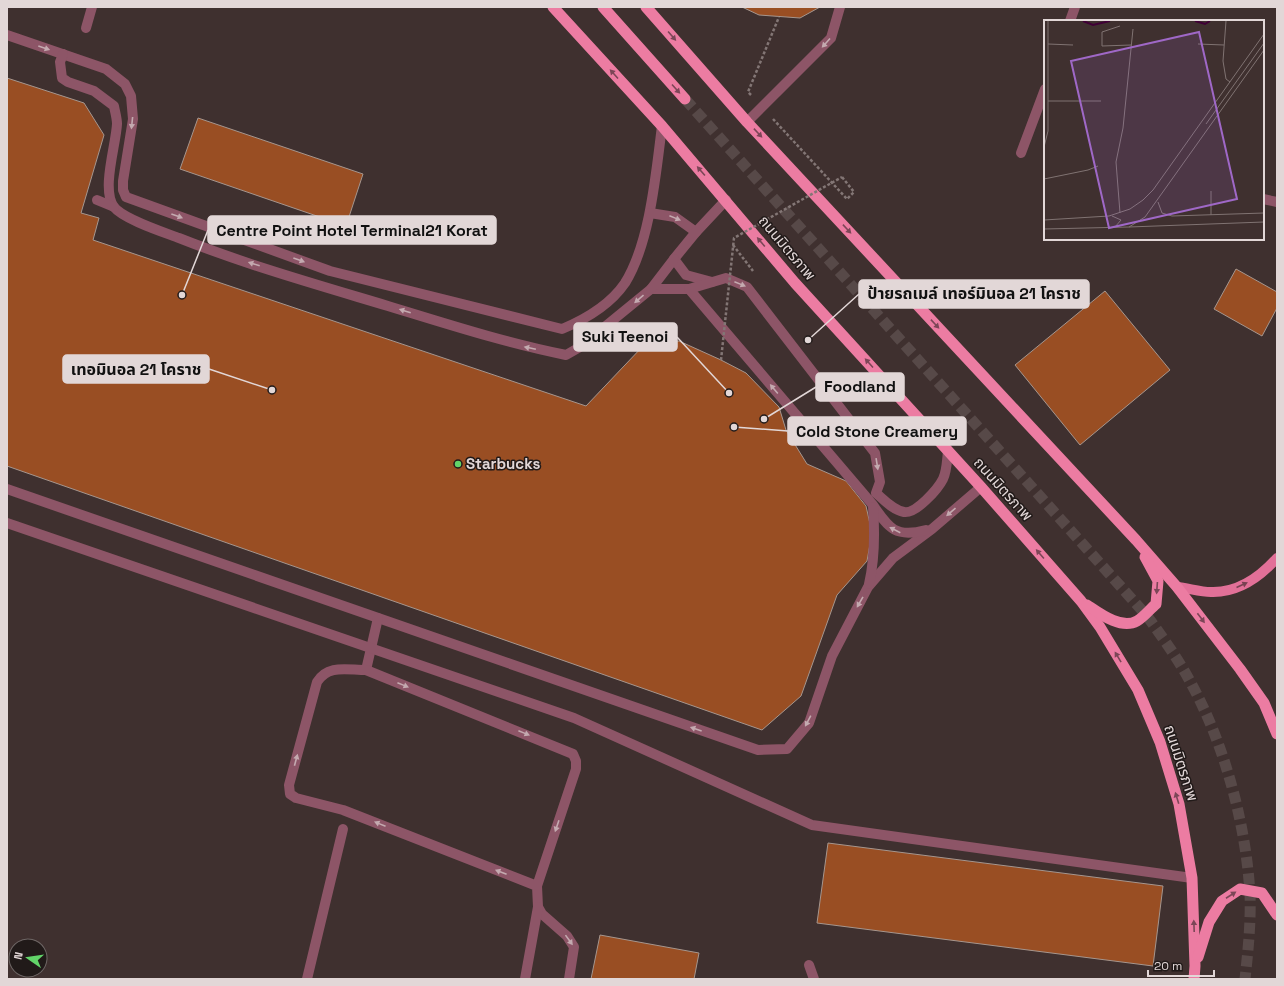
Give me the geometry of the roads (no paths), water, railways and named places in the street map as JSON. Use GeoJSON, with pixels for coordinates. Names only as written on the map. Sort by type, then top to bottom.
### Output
{"type":"FeatureCollection","features":[{"type":"Feature","properties":{"kind":"highway","name":"ถนนมิตรภาพ"},"geometry":{"type":"LineString","coordinates":[[553,7],[662,126],[795,282],[981,487],[1081,601],[1100,627],[1138,690],[1160,742],[1179,804],[1192,878],[1195,966],[1194,979]]}},
{"type":"Feature","properties":{"kind":"highway"},"geometry":{"type":"LineString","coordinates":[[604,7],[685,99]]}},
{"type":"Feature","properties":{"kind":"highway"},"geometry":{"type":"LineString","coordinates":[[646,7],[748,122],[1136,540],[1177,587],[1264,703],[1277,734]]}},
{"type":"Feature","properties":{"kind":"highway"},"geometry":{"type":"LineString","coordinates":[[1081,601],[1106,618],[1124,623],[1136,622],[1156,604],[1158,582],[1136,540]]}},
{"type":"Feature","properties":{"kind":"highway"},"geometry":{"type":"LineString","coordinates":[[1195,966],[1209,922],[1222,901],[1240,889],[1262,893],[1277,914]]}},
{"type":"Feature","properties":{"kind":"main road"},"geometry":{"type":"LineString","coordinates":[[1177,587],[1211,592],[1230,590],[1246,584],[1263,573],[1277,558]]}},
{"type":"Feature","properties":{"kind":"street"},"geometry":{"type":"LineString","coordinates":[[86,28],[92,7]]}},
{"type":"Feature","properties":{"kind":"street"},"geometry":{"type":"LineString","coordinates":[[748,122],[831,38],[840,7]]}},
{"type":"Feature","properties":{"kind":"street"},"geometry":{"type":"LineString","coordinates":[[1070,20],[1076,7]]}},
{"type":"Feature","properties":{"kind":"street"},"geometry":{"type":"LineString","coordinates":[[7,35],[106,69],[125,84],[131,96],[133,119],[123,180],[123,190],[126,197],[330,272],[562,329],[596,311],[612,298],[624,284],[633,268],[650,213],[662,126]]}},
{"type":"Feature","properties":{"kind":"street"},"geometry":{"type":"LineString","coordinates":[[63,54],[60,67],[62,78],[68,82],[94,92],[114,106],[117,123],[109,185],[109,199],[119,211],[146,225],[211,251],[514,344],[566,355],[580,347],[651,289],[696,232],[726,200]]}},
{"type":"Feature","properties":{"kind":"street"},"geometry":{"type":"LineString","coordinates":[[1021,153],[1044,92]]}},
{"type":"Feature","properties":{"kind":"street"},"geometry":{"type":"LineString","coordinates":[[1264,199],[1277,202]]}},
{"type":"Feature","properties":{"kind":"street"},"geometry":{"type":"LineString","coordinates":[[97,200],[114,206]]}},
{"type":"Feature","properties":{"kind":"street"},"geometry":{"type":"LineString","coordinates":[[650,213],[675,217],[696,232]]}},
{"type":"Feature","properties":{"kind":"street"},"geometry":{"type":"LineString","coordinates":[[674,259],[686,275],[712,282]]}},
{"type":"Feature","properties":{"kind":"street"},"geometry":{"type":"LineString","coordinates":[[651,289],[689,289],[726,278],[747,287],[875,454],[880,482],[873,505],[875,536],[873,568],[868,588]]}},
{"type":"Feature","properties":{"kind":"street"},"geometry":{"type":"LineString","coordinates":[[689,289],[873,505],[886,524],[898,533],[914,534],[932,529]]}},
{"type":"Feature","properties":{"kind":"street"},"geometry":{"type":"LineString","coordinates":[[876,493],[895,509],[906,513],[915,509],[930,496],[943,478],[948,451]]}},
{"type":"Feature","properties":{"kind":"street"},"geometry":{"type":"LineString","coordinates":[[7,489],[758,750],[787,749],[809,723],[832,656],[868,588],[893,558],[932,529],[981,487]]}},
{"type":"Feature","properties":{"kind":"street"},"geometry":{"type":"LineString","coordinates":[[7,523],[574,718],[812,825],[1192,878]]}},
{"type":"Feature","properties":{"kind":"street"},"geometry":{"type":"LineString","coordinates":[[366,670],[378,618]]}},
{"type":"Feature","properties":{"kind":"street"},"geometry":{"type":"LineString","coordinates":[[525,979],[538,907],[537,886],[576,769],[576,761],[573,754],[366,670],[331,670],[322,674],[317,682],[289,785],[290,794],[296,798],[343,810],[537,886]]}},
{"type":"Feature","properties":{"kind":"street"},"geometry":{"type":"LineString","coordinates":[[307,979],[343,829]]}},
{"type":"Feature","properties":{"kind":"street"},"geometry":{"type":"LineString","coordinates":[[538,907],[542,914],[567,936],[574,947],[569,979]]}},
{"type":"Feature","properties":{"kind":"street"},"geometry":{"type":"LineString","coordinates":[[809,965],[814,979]]}},
{"type":"Feature","properties":{"kind":"tunnel"},"geometry":{"type":"LineString","coordinates":[[685,99],[1147,616],[1176,658],[1204,709],[1224,760],[1239,814],[1248,868],[1250,894],[1250,926],[1245,979]]}},
{"type":"Feature","properties":{"kind":"place","name":"Centre Point Hotel Terminal21 Korat"},"geometry":{"type":"Point","coordinates":[182,295]}},
{"type":"Feature","properties":{"kind":"place","name":"ป้ายรถเมล์ เทอร์มินอล 21 โคราช"},"geometry":{"type":"Point","coordinates":[808,340]}},
{"type":"Feature","properties":{"kind":"place","name":"เทอมินอล 21 โคราช"},"geometry":{"type":"Point","coordinates":[272,390]}},
{"type":"Feature","properties":{"kind":"place","name":"Suki Teenoi"},"geometry":{"type":"Point","coordinates":[729,393]}},
{"type":"Feature","properties":{"kind":"place","name":"Foodland"},"geometry":{"type":"Point","coordinates":[764,419]}},
{"type":"Feature","properties":{"kind":"place","name":"Cold Stone Creamery"},"geometry":{"type":"Point","coordinates":[734,427]}},
{"type":"Feature","properties":{"kind":"place","name":"Starbucks"},"geometry":{"type":"Point","coordinates":[458,464]}}]}
